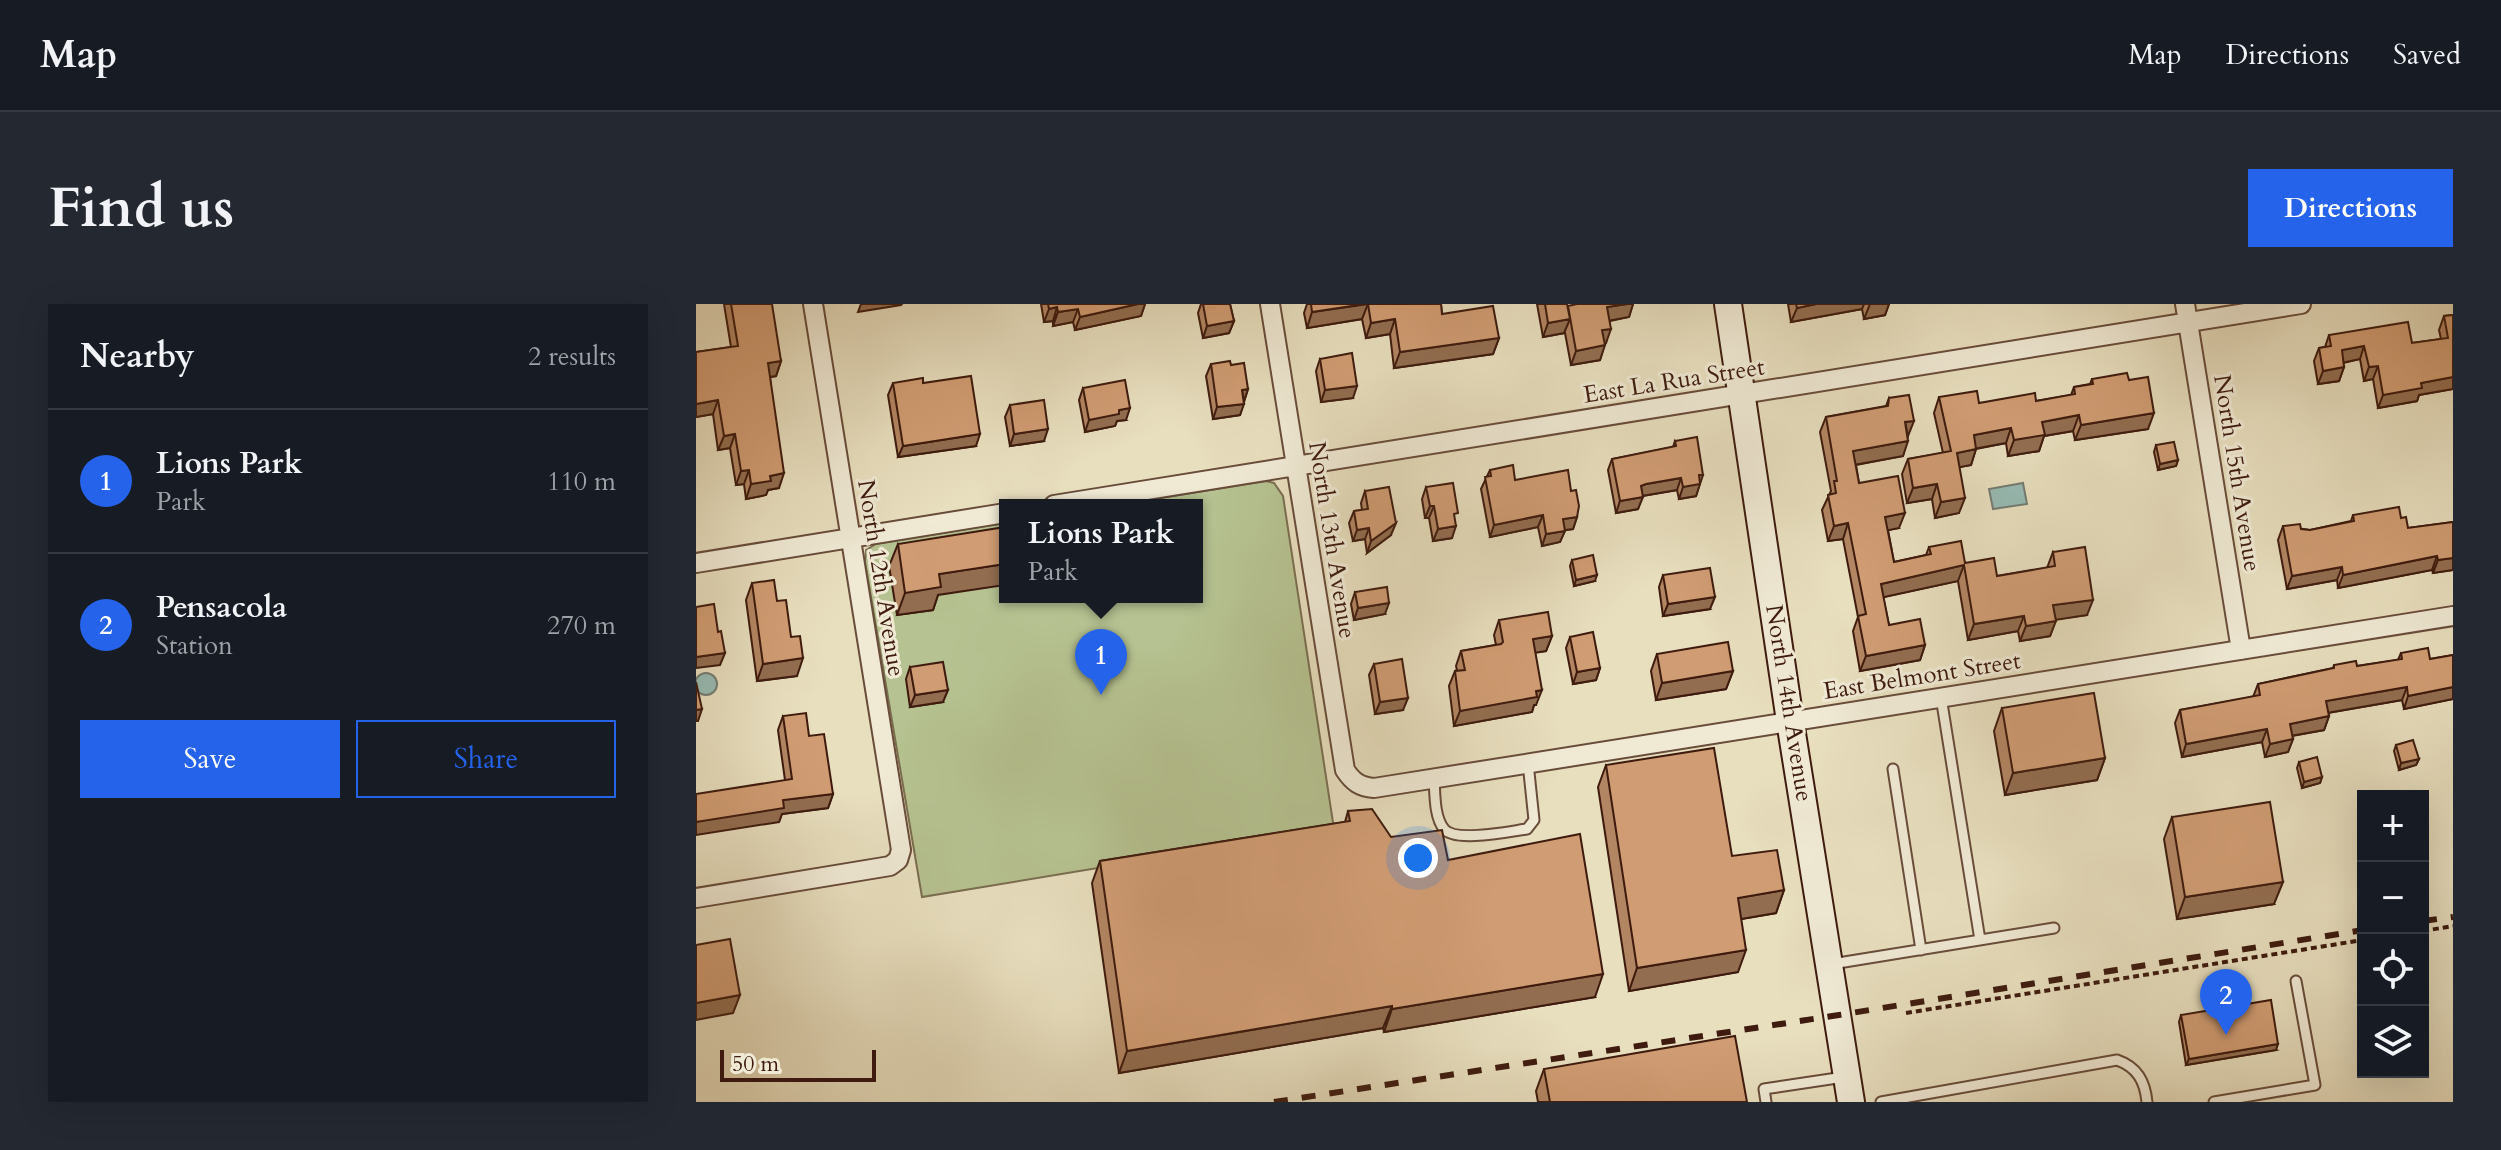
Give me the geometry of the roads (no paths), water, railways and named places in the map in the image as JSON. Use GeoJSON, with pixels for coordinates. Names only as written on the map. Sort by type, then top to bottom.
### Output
{"type":"FeatureCollection","features":[{"type":"Feature","properties":{"kind":"street","name":"North 12th Avenue"},"geometry":{"type":"LineString","coordinates":[[696,898],[890,866],[898,860],[901,850],[813,304]]}},
{"type":"Feature","properties":{"kind":"street","name":"North 13th Avenue"},"geometry":{"type":"LineString","coordinates":[[1270,304],[1345,770],[1352,781]]}},
{"type":"Feature","properties":{"kind":"street","name":"North 14th Avenue"},"geometry":{"type":"LineString","coordinates":[[1728,304],[1849,1089]]}},
{"type":"Feature","properties":{"kind":"street","name":"East La Rua Street"},"geometry":{"type":"LineString","coordinates":[[1091,499],[1743,394],[2187,313],[2301,304]]}},
{"type":"Feature","properties":{"kind":"street","name":"North 15th Avenue"},"geometry":{"type":"LineString","coordinates":[[2187,313],[2241,650]]}},
{"type":"Feature","properties":{"kind":"street"},"geometry":{"type":"LineString","coordinates":[[696,563],[999,514]]}},
{"type":"Feature","properties":{"kind":"street","name":"East Belmont Street"},"geometry":{"type":"LineString","coordinates":[[1352,781],[1362,787],[1374,788],[2453,616]]}},
{"type":"Feature","properties":{"kind":"lane"},"geometry":{"type":"LineString","coordinates":[[1941,697],[1980,940]]}},
{"type":"Feature","properties":{"kind":"lane"},"geometry":{"type":"LineString","coordinates":[[1434,778],[1438,814],[1444,830],[1452,835],[1527,829],[1534,820],[1528,763]]}},
{"type":"Feature","properties":{"kind":"lane"},"geometry":{"type":"LineString","coordinates":[[1893,769],[1921,950]]}},
{"type":"Feature","properties":{"kind":"lane"},"geometry":{"type":"LineString","coordinates":[[1830,964],[2054,928]]}},
{"type":"Feature","properties":{"kind":"lane"},"geometry":{"type":"LineString","coordinates":[[2214,1102],[2315,1085],[2296,981]]}},
{"type":"Feature","properties":{"kind":"lane"},"geometry":{"type":"LineString","coordinates":[[1881,1102],[2117,1060],[2133,1066],[2142,1081],[2147,1102]]}},
{"type":"Feature","properties":{"kind":"lane"},"geometry":{"type":"LineString","coordinates":[[1766,1102],[1764,1089],[1849,1089]]}},
{"type":"Feature","properties":{"kind":"water"},"geometry":{"type":"Polygon","coordinates":[[[2023,483],[2027,504],[1993,509],[1989,489],[2023,483]]]}},
{"type":"Feature","properties":{"kind":"water"},"geometry":{"type":"Polygon","coordinates":[[[706,673],[714,676],[717,684],[714,692],[706,695],[698,692],[695,684],[698,676],[706,673]]]}},
{"type":"Feature","properties":{"kind":"railway"},"geometry":{"type":"LineString","coordinates":[[2429,920],[2453,917]]}},
{"type":"Feature","properties":{"kind":"railway"},"geometry":{"type":"LineString","coordinates":[[1274,1102],[2357,931]]}},
{"type":"Feature","properties":{"kind":"place","name":"Lions Park"},"geometry":{"type":"Point","coordinates":[1101,695]}},
{"type":"Feature","properties":{"kind":"place","name":"Pensacola"},"geometry":{"type":"Point","coordinates":[2226,1035]}}]}
